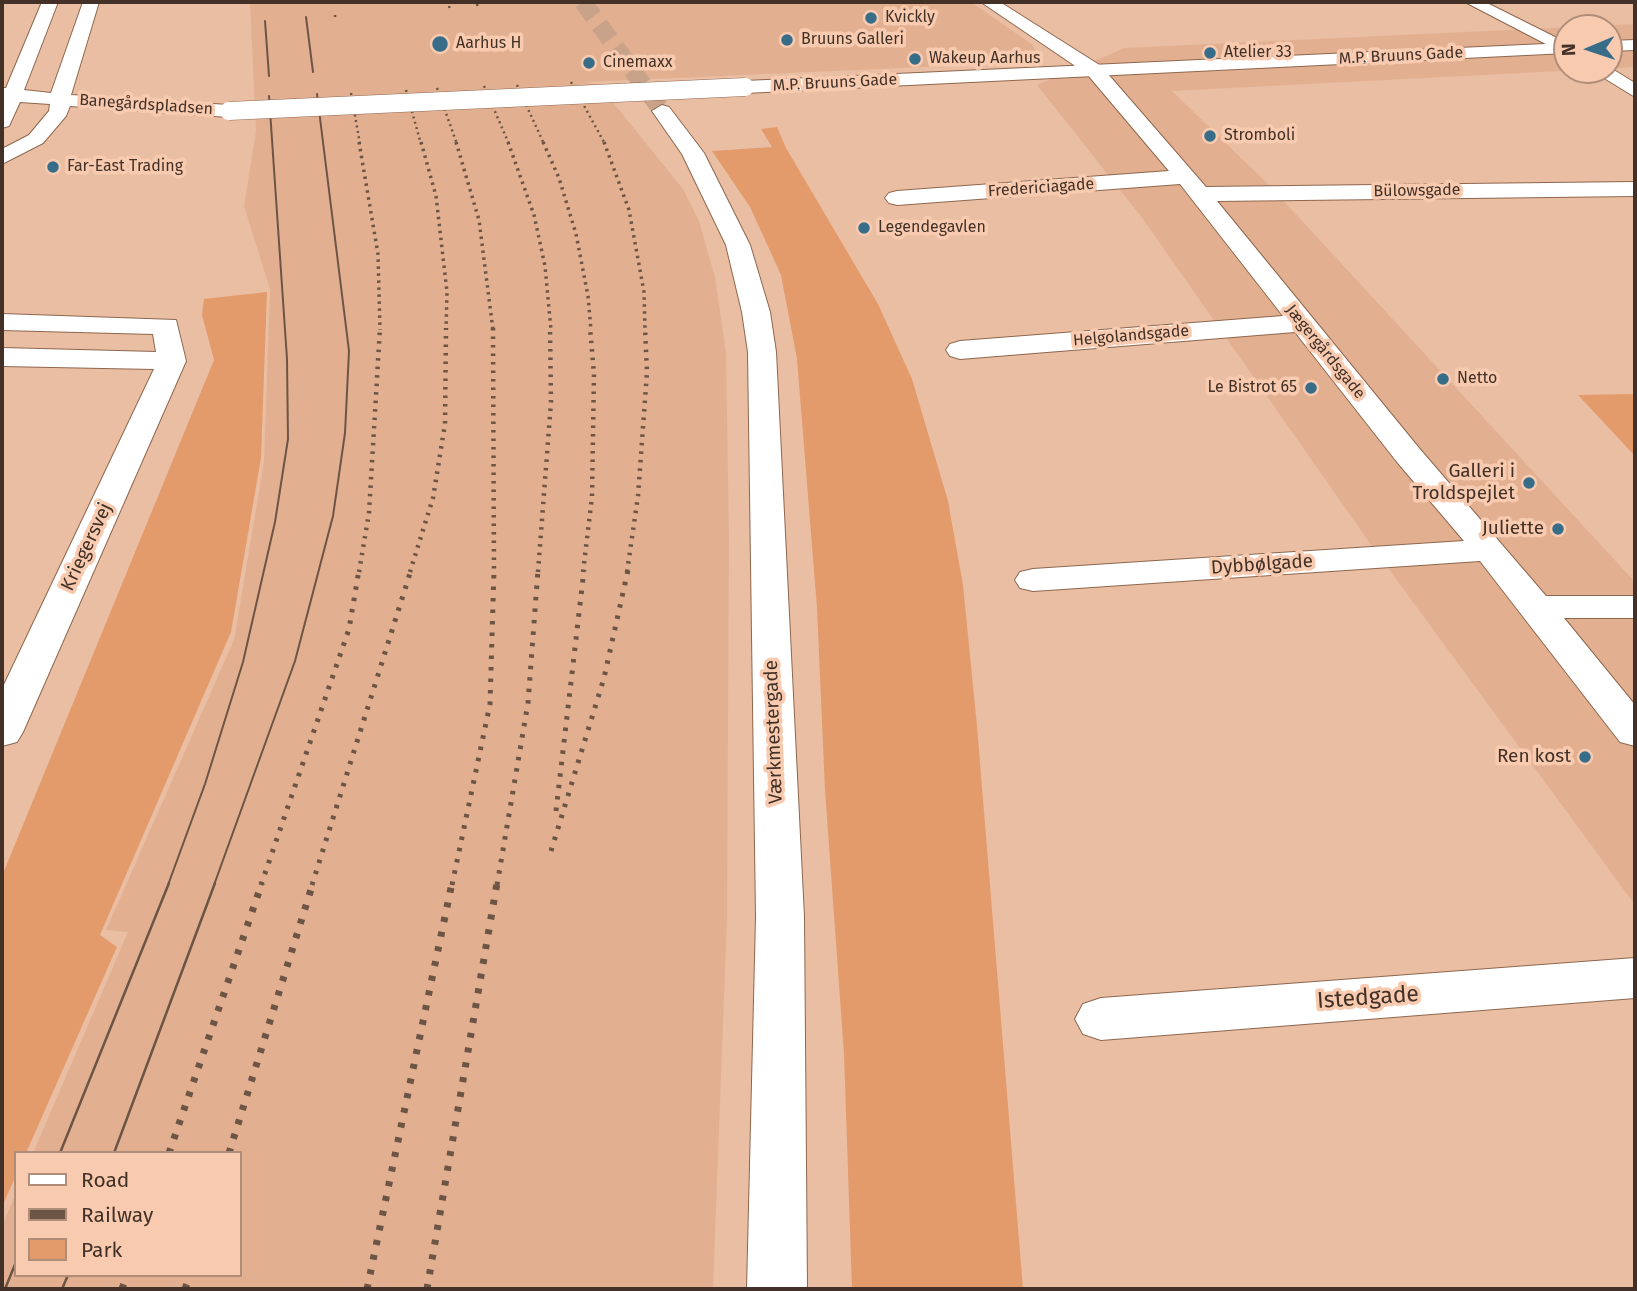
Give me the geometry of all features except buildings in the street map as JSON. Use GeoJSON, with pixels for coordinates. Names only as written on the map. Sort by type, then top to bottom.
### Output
{"type":"FeatureCollection","features":[{"type":"Feature","properties":{"kind":"street","name":"Banegårdspladsen"},"geometry":{"type":"LineString","coordinates":[[50,2],[5,106],[60,105],[162,116],[229,111]]}},
{"type":"Feature","properties":{"kind":"street","name":"Banegårdspladsen"},"geometry":{"type":"LineString","coordinates":[[60,105],[91,2]]}},
{"type":"Feature","properties":{"kind":"street","name":"Jægergårdsgade"},"geometry":{"type":"LineString","coordinates":[[989,2],[1094,70],[1193,185],[1301,323],[1490,550],[1635,732]]}},
{"type":"Feature","properties":{"kind":"street"},"geometry":{"type":"LineString","coordinates":[[1473,2],[1553,42]]}},
{"type":"Feature","properties":{"kind":"street","name":"M.P. Bruuns Gade"},"geometry":{"type":"LineString","coordinates":[[229,111],[1553,50]]}},
{"type":"Feature","properties":{"kind":"street"},"geometry":{"type":"LineString","coordinates":[[2,158],[36,139],[60,105]]}},
{"type":"Feature","properties":{"kind":"street","name":"Værkmestergade"},"geometry":{"type":"LineString","coordinates":[[662,111],[693,153],[738,245],[750,288],[762,352],[780,916],[776,1289]]}},
{"type":"Feature","properties":{"kind":"street","name":"Værkmestergade"},"geometry":{"type":"LineString","coordinates":[[642,121],[707,185]]}},
{"type":"Feature","properties":{"kind":"street","name":"Bülowsgade"},"geometry":{"type":"LineString","coordinates":[[1193,185],[1635,188]]}},
{"type":"Feature","properties":{"kind":"street","name":"Fredericiagade"},"geometry":{"type":"LineString","coordinates":[[897,198],[1193,185]]}},
{"type":"Feature","properties":{"kind":"street"},"geometry":{"type":"LineString","coordinates":[[2,322],[166,326],[172,361],[2,357]]}},
{"type":"Feature","properties":{"kind":"street","name":"Helgolandsgade"},"geometry":{"type":"LineString","coordinates":[[960,350],[1301,323]]}},
{"type":"Feature","properties":{"kind":"street","name":"Kriegersvej"},"geometry":{"type":"LineString","coordinates":[[2,732],[172,361]]}},
{"type":"Feature","properties":{"kind":"street","name":"Dybbølgade"},"geometry":{"type":"LineString","coordinates":[[1033,580],[1490,550]]}},
{"type":"Feature","properties":{"kind":"street"},"geometry":{"type":"LineString","coordinates":[[1535,607],[1635,607]]}},
{"type":"Feature","properties":{"kind":"street","name":"Istedgade"},"geometry":{"type":"LineString","coordinates":[[1101,1019],[1635,978]]}},
{"type":"Feature","properties":{"kind":"shaded area"},"geometry":{"type":"Polygon","coordinates":[[[250,2],[971,2],[1033,45],[1039,62],[585,82],[599,85],[683,189],[699,221],[715,277],[726,353],[729,537],[727,918],[713,1289],[2,1289],[2,1226],[14,1198],[14,1277],[242,1277],[242,1151],[34,1151],[128,932],[106,930],[234,640],[264,462],[270,289],[244,206],[256,131],[250,2]]]}},
{"type":"Feature","properties":{"kind":"shaded area"},"geometry":{"type":"Polygon","coordinates":[[[1635,24],[1635,67],[1623,68],[1623,25],[1635,24]]]}},
{"type":"Feature","properties":{"kind":"shaded area"},"geometry":{"type":"Polygon","coordinates":[[[1553,28],[1553,71],[1172,91],[1269,185],[1635,582],[1635,905],[1369,542],[1143,219],[1037,85],[1125,48],[1553,28]]]}},
{"type":"Feature","properties":{"kind":"green space"},"geometry":{"type":"Polygon","coordinates":[[[777,127],[786,148],[878,304],[912,379],[948,501],[963,585],[977,726],[1023,1289],[852,1289],[844,1054],[825,790],[817,608],[797,359],[781,275],[750,207],[712,151],[772,147],[761,129],[777,127]]]}},
{"type":"Feature","properties":{"kind":"green space"},"geometry":{"type":"Polygon","coordinates":[[[267,292],[261,458],[231,632],[100,935],[117,947],[27,1151],[14,1151],[14,1180],[2,1207],[2,876],[214,360],[202,315],[204,299],[267,292]]]}},
{"type":"Feature","properties":{"kind":"green space"},"geometry":{"type":"Polygon","coordinates":[[[1635,394],[1635,456],[1578,395],[1635,394]]]}},
{"type":"Feature","properties":{"kind":"tunnel"},"geometry":{"type":"LineString","coordinates":[[583,2],[662,111]]}},
{"type":"Feature","properties":{"kind":"tram line"},"geometry":{"type":"LineString","coordinates":[[306,17],[313,72]]}},
{"type":"Feature","properties":{"kind":"tram line"},"geometry":{"type":"LineString","coordinates":[[265,21],[269,76]]}},
{"type":"Feature","properties":{"kind":"tram line"},"geometry":{"type":"LineString","coordinates":[[214,885],[295,661],[333,516],[345,433],[349,351],[317,94]]}},
{"type":"Feature","properties":{"kind":"tram line"},"geometry":{"type":"LineString","coordinates":[[168,885],[205,784],[243,662],[275,522],[288,439],[287,359],[269,96]]}},
{"type":"Feature","properties":{"kind":"tram line"},"geometry":{"type":"LineString","coordinates":[[61,1151],[169,883]]}},
{"type":"Feature","properties":{"kind":"tram line"},"geometry":{"type":"LineString","coordinates":[[115,1151],[215,883]]}},
{"type":"Feature","properties":{"kind":"tram line"},"geometry":{"type":"LineString","coordinates":[[5,1289],[14,1267]]}},
{"type":"Feature","properties":{"kind":"tram line"},"geometry":{"type":"LineString","coordinates":[[62,1289],[67,1277]]}},
{"type":"Feature","properties":{"kind":"railway"},"geometry":{"type":"LineString","coordinates":[[477,4],[478,8]]}},
{"type":"Feature","properties":{"kind":"railway"},"geometry":{"type":"LineString","coordinates":[[449,6],[450,10]]}},
{"type":"Feature","properties":{"kind":"railway"},"geometry":{"type":"LineString","coordinates":[[571,82],[604,143]]}},
{"type":"Feature","properties":{"kind":"railway"},"geometry":{"type":"LineString","coordinates":[[517,85],[544,144]]}},
{"type":"Feature","properties":{"kind":"railway"},"geometry":{"type":"LineString","coordinates":[[484,86],[509,144]]}},
{"type":"Feature","properties":{"kind":"railway"},"geometry":{"type":"LineString","coordinates":[[437,88],[457,144]]}},
{"type":"Feature","properties":{"kind":"railway"},"geometry":{"type":"LineString","coordinates":[[406,90],[421,144]]}},
{"type":"Feature","properties":{"kind":"railway"},"geometry":{"type":"LineString","coordinates":[[351,93],[360,144]]}},
{"type":"Feature","properties":{"kind":"railway"},"geometry":{"type":"LineString","coordinates":[[359,142],[378,254],[380,329]]}},
{"type":"Feature","properties":{"kind":"railway"},"geometry":{"type":"LineString","coordinates":[[421,142],[436,196],[447,292],[446,330]]}},
{"type":"Feature","properties":{"kind":"railway"},"geometry":{"type":"LineString","coordinates":[[456,142],[479,220],[493,330]]}},
{"type":"Feature","properties":{"kind":"railway"},"geometry":{"type":"LineString","coordinates":[[508,142],[534,215],[545,266],[551,330]]}},
{"type":"Feature","properties":{"kind":"railway"},"geometry":{"type":"LineString","coordinates":[[543,142],[559,178],[576,234],[588,296],[591,330]]}},
{"type":"Feature","properties":{"kind":"railway"},"geometry":{"type":"LineString","coordinates":[[604,143],[629,210],[644,292],[645,330]]}},
{"type":"Feature","properties":{"kind":"railway"},"geometry":{"type":"LineString","coordinates":[[410,572],[433,498],[445,424],[446,328]]}},
{"type":"Feature","properties":{"kind":"railway"},"geometry":{"type":"LineString","coordinates":[[493,328],[494,570]]}},
{"type":"Feature","properties":{"kind":"railway"},"geometry":{"type":"LineString","coordinates":[[538,572],[551,402],[550,328]]}},
{"type":"Feature","properties":{"kind":"railway"},"geometry":{"type":"LineString","coordinates":[[583,572],[592,497],[594,374],[590,328]]}},
{"type":"Feature","properties":{"kind":"railway"},"geometry":{"type":"LineString","coordinates":[[627,572],[638,496],[647,372],[645,328]]}},
{"type":"Feature","properties":{"kind":"railway"},"geometry":{"type":"LineString","coordinates":[[359,572],[369,513],[380,329]]}},
{"type":"Feature","properties":{"kind":"railway"},"geometry":{"type":"LineString","coordinates":[[261,885],[349,629],[359,570]]}},
{"type":"Feature","properties":{"kind":"railway"},"geometry":{"type":"LineString","coordinates":[[312,885],[411,570]]}},
{"type":"Feature","properties":{"kind":"railway"},"geometry":{"type":"LineString","coordinates":[[452,885],[490,704],[494,570]]}},
{"type":"Feature","properties":{"kind":"railway"},"geometry":{"type":"LineString","coordinates":[[497,885],[528,703],[538,570]]}},
{"type":"Feature","properties":{"kind":"railway"},"geometry":{"type":"LineString","coordinates":[[556,811],[584,570]]}},
{"type":"Feature","properties":{"kind":"railway"},"geometry":{"type":"LineString","coordinates":[[551,851],[604,678],[628,570]]}},
{"type":"Feature","properties":{"kind":"railway"},"geometry":{"type":"LineString","coordinates":[[170,1151],[262,883]]}},
{"type":"Feature","properties":{"kind":"railway"},"geometry":{"type":"LineString","coordinates":[[230,1151],[313,883]]}},
{"type":"Feature","properties":{"kind":"railway"},"geometry":{"type":"LineString","coordinates":[[367,1289],[452,883]]}},
{"type":"Feature","properties":{"kind":"railway"},"geometry":{"type":"LineString","coordinates":[[427,1289],[497,883]]}},
{"type":"Feature","properties":{"kind":"railway"},"geometry":{"type":"LineString","coordinates":[[122,1289],[126,1277]]}},
{"type":"Feature","properties":{"kind":"railway"},"geometry":{"type":"LineString","coordinates":[[185,1289],[189,1277]]}},
{"type":"Feature","properties":{"kind":"place","name":"Kvickly"},"geometry":{"type":"Point","coordinates":[871,18]}},
{"type":"Feature","properties":{"kind":"place","name":"Bruuns Galleri"},"geometry":{"type":"Point","coordinates":[787,40]}},
{"type":"Feature","properties":{"kind":"place","name":"Aarhus H"},"geometry":{"type":"Point","coordinates":[440,44]}},
{"type":"Feature","properties":{"kind":"place","name":"Atelier 33"},"geometry":{"type":"Point","coordinates":[1210,53]}},
{"type":"Feature","properties":{"kind":"place","name":"Wakeup Aarhus"},"geometry":{"type":"Point","coordinates":[915,59]}},
{"type":"Feature","properties":{"kind":"place","name":"Cinemaxx"},"geometry":{"type":"Point","coordinates":[589,63]}},
{"type":"Feature","properties":{"kind":"place","name":"Stromboli"},"geometry":{"type":"Point","coordinates":[1210,136]}},
{"type":"Feature","properties":{"kind":"place","name":"Far-East Trading"},"geometry":{"type":"Point","coordinates":[53,167]}},
{"type":"Feature","properties":{"kind":"place","name":"Legendegavlen"},"geometry":{"type":"Point","coordinates":[864,228]}},
{"type":"Feature","properties":{"kind":"place","name":"Netto"},"geometry":{"type":"Point","coordinates":[1443,379]}},
{"type":"Feature","properties":{"kind":"place","name":"Le Bistrot 65"},"geometry":{"type":"Point","coordinates":[1311,388]}},
{"type":"Feature","properties":{"kind":"place","name":"Galleri i Troldspejlet"},"geometry":{"type":"Point","coordinates":[1529,483]}},
{"type":"Feature","properties":{"kind":"place","name":"Juliette"},"geometry":{"type":"Point","coordinates":[1558,529]}},
{"type":"Feature","properties":{"kind":"place","name":"Ren kost"},"geometry":{"type":"Point","coordinates":[1585,757]}}]}
